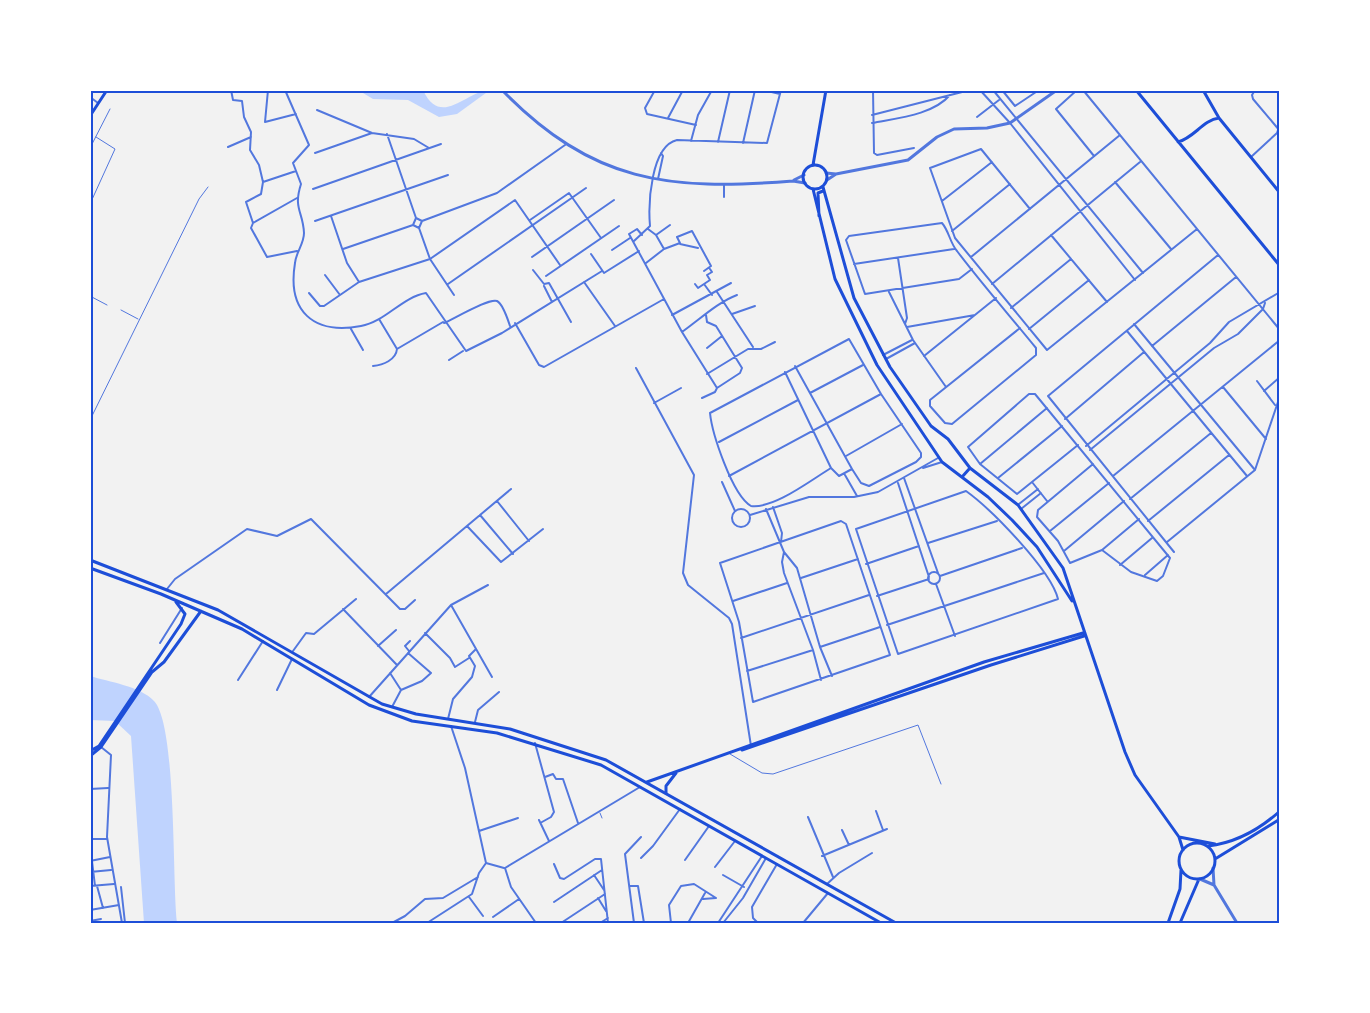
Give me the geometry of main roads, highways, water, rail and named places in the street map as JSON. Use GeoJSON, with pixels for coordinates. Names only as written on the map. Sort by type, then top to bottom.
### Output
{"type":"FeatureCollection","features":[{"type":"Feature","properties":{"kind":"main road"},"geometry":{"type":"LineString","coordinates":[[90,116],[107,90]]}},
{"type":"Feature","properties":{"kind":"main road"},"geometry":{"type":"LineString","coordinates":[[826,90],[816,156],[813,165],[804,175],[805,183],[813,189],[835,279],[853,319],[877,365],[942,462],[988,497],[1036,547],[1073,603]]}},
{"type":"Feature","properties":{"kind":"main road"},"geometry":{"type":"LineString","coordinates":[[1136,90],[1280,266]]}},
{"type":"Feature","properties":{"kind":"main road"},"geometry":{"type":"LineString","coordinates":[[1203,90],[1219,118],[1280,193]]}},
{"type":"Feature","properties":{"kind":"main road"},"geometry":{"type":"LineString","coordinates":[[1210,120],[1213,108]]}},
{"type":"Feature","properties":{"kind":"main road"},"geometry":{"type":"LineString","coordinates":[[1178,142],[1186,140],[1210,120],[1219,118]]}},
{"type":"Feature","properties":{"kind":"main road"},"geometry":{"type":"LineString","coordinates":[[1183,148],[1186,140]]}},
{"type":"Feature","properties":{"kind":"main road"},"geometry":{"type":"LineString","coordinates":[[813,189],[823,186],[827,180],[826,172],[816,156]]}},
{"type":"Feature","properties":{"kind":"main road"},"geometry":{"type":"LineString","coordinates":[[813,165],[821,166]]}},
{"type":"Feature","properties":{"kind":"main road"},"geometry":{"type":"LineString","coordinates":[[823,186],[841,260],[861,315],[885,359],[931,426],[948,438],[970,468],[1018,505],[1062,566],[1073,603],[1135,775],[1179,837],[1183,850]]}},
{"type":"Feature","properties":{"kind":"main road"},"geometry":{"type":"LineString","coordinates":[[819,218],[818,193],[824,191]]}},
{"type":"Feature","properties":{"kind":"main road"},"geometry":{"type":"LineString","coordinates":[[853,319],[861,315]]}},
{"type":"Feature","properties":{"kind":"main road"},"geometry":{"type":"LineString","coordinates":[[924,434],[931,426]]}},
{"type":"Feature","properties":{"kind":"main road"},"geometry":{"type":"LineString","coordinates":[[962,477],[970,468]]}},
{"type":"Feature","properties":{"kind":"main road"},"geometry":{"type":"LineString","coordinates":[[90,560],[167,589],[244,623],[369,697],[392,707],[416,714],[475,722],[530,735],[606,760],[896,923]]}},
{"type":"Feature","properties":{"kind":"main road"},"geometry":{"type":"LineString","coordinates":[[90,568],[201,611],[263,641],[369,705],[391,714],[412,721],[497,733],[601,765],[878,922]]}},
{"type":"Feature","properties":{"kind":"main road"},"geometry":{"type":"LineString","coordinates":[[90,756],[102,744],[185,616],[182,608],[175,601]]}},
{"type":"Feature","properties":{"kind":"main road"},"geometry":{"type":"LineString","coordinates":[[198,602],[201,611]]}},
{"type":"Feature","properties":{"kind":"main road"},"geometry":{"type":"LineString","coordinates":[[151,671],[164,662],[201,611]]}},
{"type":"Feature","properties":{"kind":"main road"},"geometry":{"type":"LineString","coordinates":[[647,782],[1084,634]]}},
{"type":"Feature","properties":{"kind":"main road"},"geometry":{"type":"LineString","coordinates":[[528,741],[530,735]]}},
{"type":"Feature","properties":{"kind":"main road"},"geometry":{"type":"LineString","coordinates":[[90,751],[102,744]]}},
{"type":"Feature","properties":{"kind":"main road"},"geometry":{"type":"LineString","coordinates":[[666,794],[666,786],[677,772]]}},
{"type":"Feature","properties":{"kind":"main road"},"geometry":{"type":"LineString","coordinates":[[1168,923],[1180,890],[1179,860],[1183,850],[1191,844],[1218,845],[1260,827],[1280,811]]}},
{"type":"Feature","properties":{"kind":"main road"},"geometry":{"type":"LineString","coordinates":[[1214,860],[1280,819]]}},
{"type":"Feature","properties":{"kind":"main road"},"geometry":{"type":"LineString","coordinates":[[1179,837],[1218,845]]}},
{"type":"Feature","properties":{"kind":"main road"},"geometry":{"type":"LineString","coordinates":[[1180,923],[1200,879],[1213,868],[1214,860],[1206,846]]}},
{"type":"Feature","properties":{"kind":"main road"},"geometry":{"type":"LineString","coordinates":[[1181,870],[1189,877],[1200,879]]}},
{"type":"Feature","properties":{"kind":"water"},"geometry":{"type":"Polygon","coordinates":[[[358,90],[423,90],[430,101],[438,106],[446,107],[490,90],[457,114],[439,117],[408,100],[373,99],[358,90]]]}},
{"type":"Feature","properties":{"kind":"water"},"geometry":{"type":"Polygon","coordinates":[[[90,676],[141,692],[154,701],[161,716],[167,740],[170,771],[177,923],[144,923],[131,736],[115,721],[90,720],[90,676]]]}}]}
